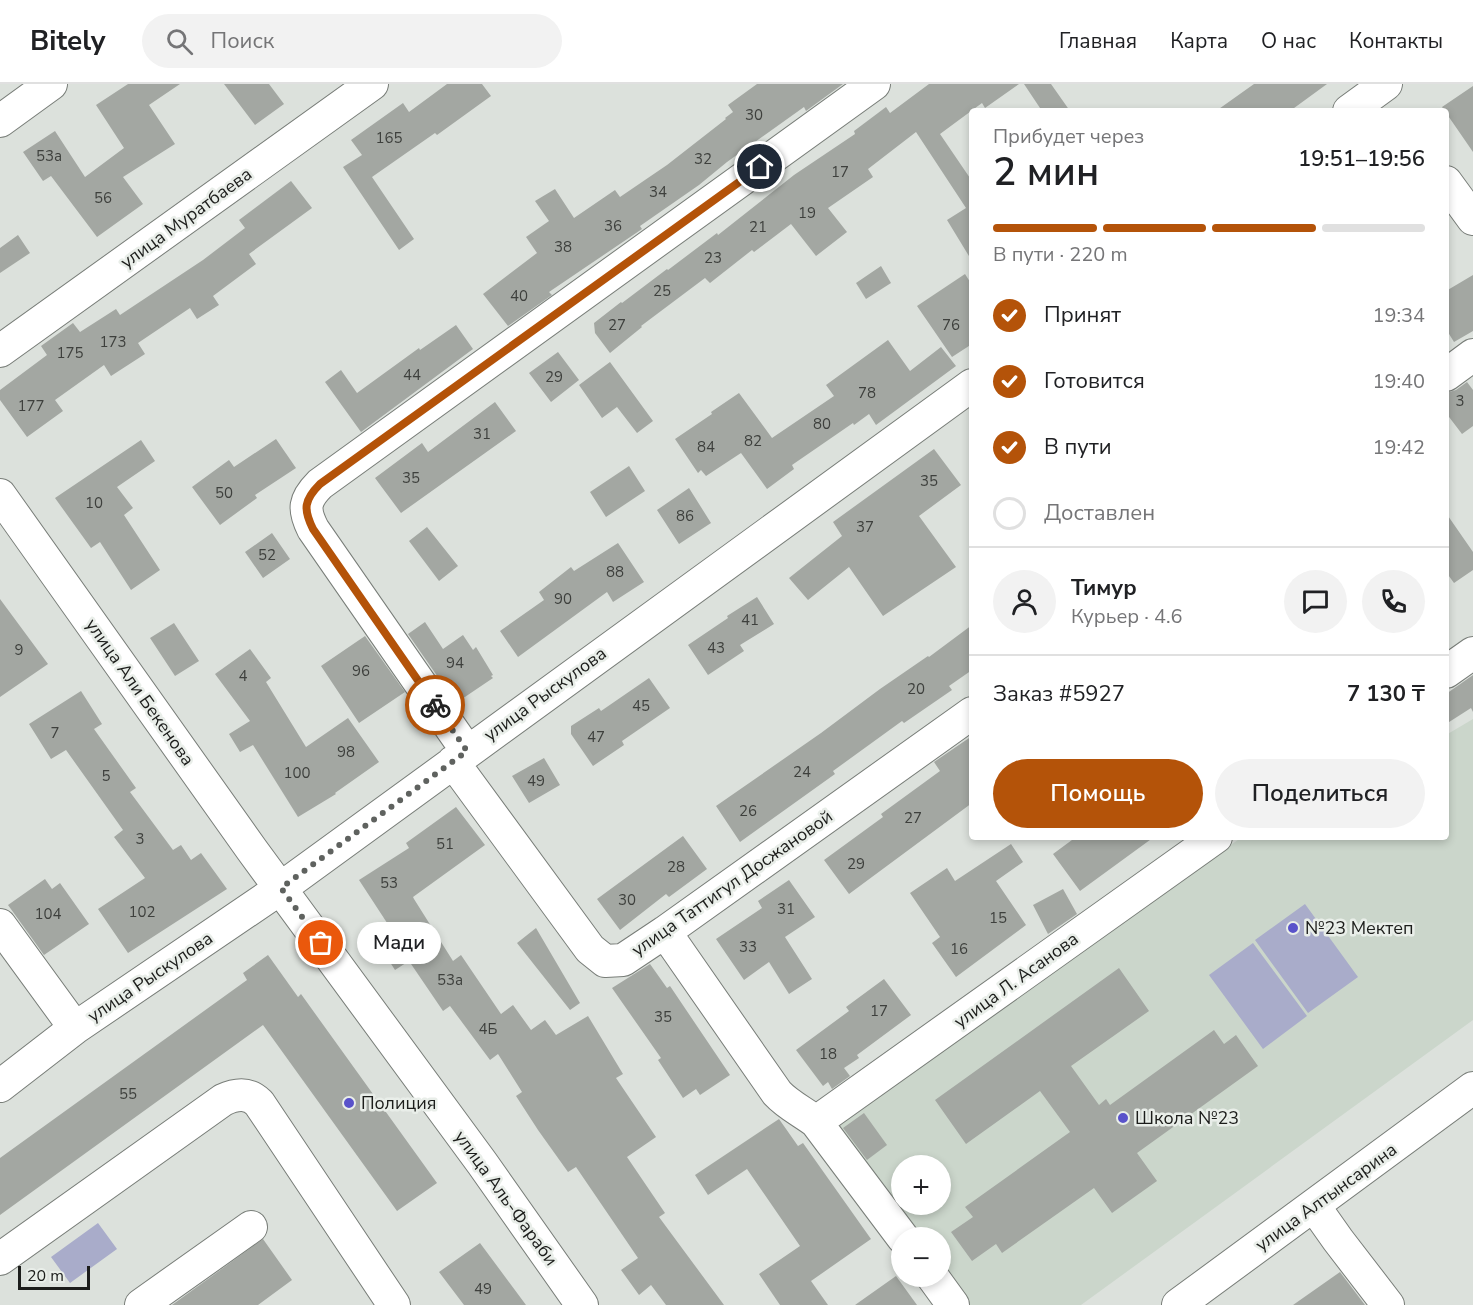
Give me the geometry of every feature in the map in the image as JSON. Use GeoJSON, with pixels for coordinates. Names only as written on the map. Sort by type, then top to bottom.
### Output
{"type":"FeatureCollection","features":[{"type":"Feature","properties":{"kind":"street"},"geometry":{"type":"LineString","coordinates":[[0,121],[51,84]]}},
{"type":"Feature","properties":{"kind":"street","name":"улица Муратбаева"},"geometry":{"type":"LineString","coordinates":[[0,351],[372,84]]}},
{"type":"Feature","properties":{"kind":"street","name":"улица Таттигул Досжановой"},"geometry":{"type":"LineString","coordinates":[[874,84],[320,484],[310,494],[306,506],[307,517],[460,757],[590,950],[604,961],[623,960],[665,933],[969,715]]}},
{"type":"Feature","properties":{"kind":"street"},"geometry":{"type":"LineString","coordinates":[[1355,108],[1384,92]]}},
{"type":"Feature","properties":{"kind":"street"},"geometry":{"type":"LineString","coordinates":[[1449,186],[1473,219]]}},
{"type":"Feature","properties":{"kind":"street"},"geometry":{"type":"LineString","coordinates":[[1449,373],[1473,355]]}},
{"type":"Feature","properties":{"kind":"street","name":"улица Рыскулова"},"geometry":{"type":"LineString","coordinates":[[0,1086],[75,1028],[281,888],[969,387]]}},
{"type":"Feature","properties":{"kind":"street","name":"улица Али Бекенова"},"geometry":{"type":"LineString","coordinates":[[0,495],[281,888]]}},
{"type":"Feature","properties":{"kind":"street"},"geometry":{"type":"LineString","coordinates":[[1449,670],[1473,653]]}},
{"type":"Feature","properties":{"kind":"street","name":"улица Л. Асанова"},"geometry":{"type":"LineString","coordinates":[[816,1122],[1212,840]]}},
{"type":"Feature","properties":{"kind":"street","name":"улица Аль-Фараби"},"geometry":{"type":"LineString","coordinates":[[281,888],[482,1163],[582,1305]]}},
{"type":"Feature","properties":{"kind":"street"},"geometry":{"type":"LineString","coordinates":[[0,925],[75,1028]]}},
{"type":"Feature","properties":{"kind":"street"},"geometry":{"type":"LineString","coordinates":[[665,933],[777,1093],[786,1103],[802,1111],[816,1122],[895,1227]]}},
{"type":"Feature","properties":{"kind":"street","name":"улица Алтынсарина"},"geometry":{"type":"LineString","coordinates":[[1178,1305],[1473,1088]]}},
{"type":"Feature","properties":{"kind":"street"},"geometry":{"type":"LineString","coordinates":[[0,1259],[223,1100],[241,1094],[252,1096],[259,1103],[394,1305]]}},
{"type":"Feature","properties":{"kind":"street"},"geometry":{"type":"LineString","coordinates":[[1314,1206],[1388,1305]]}},
{"type":"Feature","properties":{"kind":"street"},"geometry":{"type":"LineString","coordinates":[[141,1305],[251,1227]]}},
{"type":"Feature","properties":{"kind":"street"},"geometry":{"type":"LineString","coordinates":[[940,1287],[953,1305]]}},
{"type":"Feature","properties":{"kind":"shaded area","name":"№23 Мектеп"},"geometry":{"type":"Polygon","coordinates":[[[1473,719],[1473,1020],[1081,1305],[965,1305],[951,1285],[951,1227],[910,1227],[901,1215],[951,1215],[951,1155],[891,1155],[891,1200],[837,1124],[1238,840],[1449,840],[1449,733],[1473,719]]]}},
{"type":"Feature","properties":{"kind":"shaded area"},"geometry":{"type":"Polygon","coordinates":[[[1305,904],[1358,977],[1308,1013],[1255,940],[1305,904]]]}},
{"type":"Feature","properties":{"kind":"shaded area"},"geometry":{"type":"Polygon","coordinates":[[[1253,943],[1307,1016],[1263,1049],[1209,975],[1253,943]]]}},
{"type":"Feature","properties":{"kind":"shaded area"},"geometry":{"type":"Polygon","coordinates":[[[98,1223],[117,1249],[70,1283],[51,1257],[98,1223]]]}},
{"type":"Feature","properties":{"kind":"building"},"geometry":{"type":"Polygon","coordinates":[[[128,84],[180,84],[149,105],[175,144],[123,177],[143,204],[97,237],[51,176],[43,181],[23,152],[55,131],[85,177],[124,148],[96,105],[128,84]]]}},
{"type":"Feature","properties":{"kind":"building"},"geometry":{"type":"Polygon","coordinates":[[[224,84],[269,84],[284,104],[255,125],[224,84]]]}},
{"type":"Feature","properties":{"kind":"building"},"geometry":{"type":"Polygon","coordinates":[[[447,84],[482,84],[491,96],[437,135],[435,133],[372,177],[414,239],[399,250],[343,167],[362,155],[351,140],[403,103],[409,112],[447,84]]]}},
{"type":"Feature","properties":{"kind":"building"},"geometry":{"type":"Polygon","coordinates":[[[757,84],[843,84],[806,111],[804,107],[727,162],[699,185],[640,226],[642,229],[549,292],[552,295],[508,326],[483,294],[537,253],[526,237],[549,221],[535,201],[555,189],[574,218],[615,190],[620,197],[667,165],[726,119],[733,112],[728,105],[757,84]]]}},
{"type":"Feature","properties":{"kind":"building"},"geometry":{"type":"Polygon","coordinates":[[[929,84],[1019,84],[985,108],[982,103],[975,108],[969,108],[969,113],[940,134],[969,177],[969,256],[947,220],[966,208],[916,132],[868,169],[873,177],[828,208],[847,232],[816,256],[791,224],[754,252],[752,250],[710,283],[705,278],[641,326],[610,353],[595,333],[594,323],[717,233],[718,235],[794,175],[855,134],[854,131],[886,107],[890,113],[929,84]]]}},
{"type":"Feature","properties":{"kind":"building"},"geometry":{"type":"Polygon","coordinates":[[[1024,84],[1051,84],[1068,108],[1040,108],[1024,84]]]}},
{"type":"Feature","properties":{"kind":"building"},"geometry":{"type":"Polygon","coordinates":[[[1254,84],[1327,84],[1294,108],[1220,108],[1254,84]]]}},
{"type":"Feature","properties":{"kind":"building"},"geometry":{"type":"Polygon","coordinates":[[[1473,86],[1473,152],[1449,117],[1449,108],[1442,107],[1473,86]]]}},
{"type":"Feature","properties":{"kind":"building"},"geometry":{"type":"Polygon","coordinates":[[[291,181],[312,208],[249,254],[256,264],[213,296],[219,305],[197,319],[190,308],[138,343],[145,354],[111,376],[104,365],[55,400],[63,411],[27,437],[0,400],[0,390],[47,355],[41,346],[73,323],[80,332],[116,309],[120,315],[203,260],[245,228],[239,220],[291,181]]]}},
{"type":"Feature","properties":{"kind":"building"},"geometry":{"type":"Polygon","coordinates":[[[18,235],[30,253],[0,273],[0,248],[18,235]]]}},
{"type":"Feature","properties":{"kind":"building"},"geometry":{"type":"Polygon","coordinates":[[[881,266],[891,283],[866,299],[856,283],[881,266]]]}},
{"type":"Feature","properties":{"kind":"building"},"geometry":{"type":"Polygon","coordinates":[[[965,274],[969,280],[969,346],[952,357],[917,306],[965,274]]]}},
{"type":"Feature","properties":{"kind":"building"},"geometry":{"type":"Polygon","coordinates":[[[1473,275],[1473,331],[1454,342],[1449,334],[1449,289],[1473,275]]]}},
{"type":"Feature","properties":{"kind":"building"},"geometry":{"type":"Polygon","coordinates":[[[456,325],[473,349],[361,432],[325,382],[341,370],[357,393],[419,348],[420,350],[456,325]]]}},
{"type":"Feature","properties":{"kind":"building"},"geometry":{"type":"Polygon","coordinates":[[[888,340],[910,371],[941,347],[956,366],[876,425],[869,414],[854,425],[853,423],[792,465],[794,469],[767,489],[741,453],[706,476],[701,470],[698,473],[675,439],[739,393],[772,438],[834,396],[826,385],[888,340]]]}},
{"type":"Feature","properties":{"kind":"building"},"geometry":{"type":"Polygon","coordinates":[[[558,352],[579,380],[551,402],[529,373],[558,352]]]}},
{"type":"Feature","properties":{"kind":"building"},"geometry":{"type":"Polygon","coordinates":[[[610,362],[653,421],[637,433],[617,407],[602,418],[579,385],[610,362]]]}},
{"type":"Feature","properties":{"kind":"building"},"geometry":{"type":"Polygon","coordinates":[[[1467,382],[1473,390],[1473,426],[1462,434],[1449,417],[1449,392],[1467,382]]]}},
{"type":"Feature","properties":{"kind":"building"},"geometry":{"type":"Polygon","coordinates":[[[495,402],[516,431],[401,513],[375,478],[422,443],[428,452],[495,402]]]}},
{"type":"Feature","properties":{"kind":"building"},"geometry":{"type":"Polygon","coordinates":[[[276,439],[296,468],[255,495],[257,498],[220,525],[192,487],[229,460],[234,467],[276,439]]]}},
{"type":"Feature","properties":{"kind":"building"},"geometry":{"type":"Polygon","coordinates":[[[141,440],[155,461],[117,487],[133,508],[124,515],[160,570],[131,590],[100,542],[91,548],[55,498],[141,440]]]}},
{"type":"Feature","properties":{"kind":"building"},"geometry":{"type":"Polygon","coordinates":[[[934,449],[961,485],[919,516],[956,567],[883,616],[849,567],[808,600],[789,578],[842,536],[833,522],[934,449]]]}},
{"type":"Feature","properties":{"kind":"building"},"geometry":{"type":"Polygon","coordinates":[[[629,466],[645,491],[606,517],[590,492],[629,466]]]}},
{"type":"Feature","properties":{"kind":"building"},"geometry":{"type":"Polygon","coordinates":[[[689,488],[711,523],[679,544],[657,510],[689,488]]]}},
{"type":"Feature","properties":{"kind":"building"},"geometry":{"type":"Polygon","coordinates":[[[1449,517],[1473,552],[1473,570],[1454,583],[1449,576],[1449,517]]]}},
{"type":"Feature","properties":{"kind":"building"},"geometry":{"type":"Polygon","coordinates":[[[427,527],[458,566],[439,581],[409,541],[427,527]]]}},
{"type":"Feature","properties":{"kind":"building"},"geometry":{"type":"Polygon","coordinates":[[[272,533],[290,559],[263,578],[245,552],[272,533]]]}},
{"type":"Feature","properties":{"kind":"building"},"geometry":{"type":"Polygon","coordinates":[[[618,543],[644,582],[613,602],[607,592],[518,657],[500,631],[544,600],[539,592],[571,567],[574,571],[618,543]]]}},
{"type":"Feature","properties":{"kind":"building"},"geometry":{"type":"Polygon","coordinates":[[[757,597],[774,624],[740,645],[744,651],[708,675],[688,645],[757,597]]]}},
{"type":"Feature","properties":{"kind":"building"},"geometry":{"type":"Polygon","coordinates":[[[0,599],[48,664],[0,697],[0,599]]]}},
{"type":"Feature","properties":{"kind":"building"},"geometry":{"type":"Polygon","coordinates":[[[425,622],[443,649],[463,635],[473,650],[476,647],[493,678],[456,703],[408,634],[425,622]]]}},
{"type":"Feature","properties":{"kind":"building"},"geometry":{"type":"Polygon","coordinates":[[[174,623],[199,661],[175,676],[150,638],[174,623]]]}},
{"type":"Feature","properties":{"kind":"building"},"geometry":{"type":"Polygon","coordinates":[[[969,627],[969,672],[949,686],[952,690],[904,723],[902,721],[833,771],[835,774],[740,842],[716,806],[880,689],[969,627]]]}},
{"type":"Feature","properties":{"kind":"building"},"geometry":{"type":"Polygon","coordinates":[[[365,636],[405,692],[359,723],[321,666],[365,636]]]}},
{"type":"Feature","properties":{"kind":"building"},"geometry":{"type":"Polygon","coordinates":[[[250,649],[271,678],[266,682],[306,747],[348,718],[379,762],[336,794],[298,817],[253,745],[240,752],[229,734],[250,721],[215,674],[250,649]]]}},
{"type":"Feature","properties":{"kind":"building"},"geometry":{"type":"Polygon","coordinates":[[[1473,675],[1473,712],[1471,708],[1449,722],[1449,692],[1473,675]]]}},
{"type":"Feature","properties":{"kind":"building"},"geometry":{"type":"Polygon","coordinates":[[[649,678],[670,708],[622,741],[624,745],[593,766],[571,734],[571,726],[599,708],[601,711],[649,678]]]}},
{"type":"Feature","properties":{"kind":"building"},"geometry":{"type":"Polygon","coordinates":[[[81,691],[102,724],[94,729],[136,788],[130,792],[173,850],[181,845],[191,860],[201,853],[227,889],[128,953],[98,909],[145,878],[114,837],[123,830],[66,750],[51,759],[29,724],[81,691]]]}},
{"type":"Feature","properties":{"kind":"building"},"geometry":{"type":"Polygon","coordinates":[[[969,738],[969,805],[849,894],[824,860],[940,771],[934,762],[969,738]]]}},
{"type":"Feature","properties":{"kind":"building"},"geometry":{"type":"Polygon","coordinates":[[[544,758],[560,785],[529,803],[512,776],[544,758]]]}},
{"type":"Feature","properties":{"kind":"building"},"geometry":{"type":"Polygon","coordinates":[[[456,807],[485,845],[413,897],[414,899],[453,961],[461,955],[501,1014],[513,1005],[531,1030],[545,1020],[556,1035],[588,1016],[623,1074],[616,1078],[656,1137],[627,1157],[665,1213],[659,1217],[724,1305],[666,1305],[651,1285],[639,1295],[621,1270],[638,1258],[576,1167],[568,1172],[538,1130],[516,1096],[522,1092],[498,1054],[490,1060],[450,1006],[443,1011],[409,961],[395,970],[377,942],[393,932],[359,880],[409,848],[406,843],[456,807]]]}},
{"type":"Feature","properties":{"kind":"building"},"geometry":{"type":"Polygon","coordinates":[[[683,836],[707,869],[669,897],[666,894],[620,930],[597,899],[683,836]]]}},
{"type":"Feature","properties":{"kind":"building"},"geometry":{"type":"Polygon","coordinates":[[[1072,840],[1150,840],[1080,891],[1053,854],[1072,840]]]}},
{"type":"Feature","properties":{"kind":"building"},"geometry":{"type":"Polygon","coordinates":[[[1011,844],[1023,862],[996,881],[1026,925],[956,977],[932,943],[940,937],[910,893],[947,868],[955,881],[1011,844]]]}},
{"type":"Feature","properties":{"kind":"building"},"geometry":{"type":"Polygon","coordinates":[[[45,879],[52,889],[60,883],[89,924],[44,955],[8,905],[45,879]]]}},
{"type":"Feature","properties":{"kind":"building"},"geometry":{"type":"Polygon","coordinates":[[[789,880],[815,917],[785,937],[812,979],[789,994],[769,962],[744,980],[716,939],[762,908],[758,901],[789,880]]]}},
{"type":"Feature","properties":{"kind":"building"},"geometry":{"type":"Polygon","coordinates":[[[1063,889],[1077,914],[1048,934],[1033,905],[1063,889]]]}},
{"type":"Feature","properties":{"kind":"building"},"geometry":{"type":"Polygon","coordinates":[[[536,928],[580,1003],[570,1010],[517,943],[536,928]]]}},
{"type":"Feature","properties":{"kind":"building"},"geometry":{"type":"Polygon","coordinates":[[[268,955],[298,997],[301,994],[437,1183],[397,1211],[263,1025],[0,1215],[0,1158],[247,980],[243,973],[268,955]]]}},
{"type":"Feature","properties":{"kind":"building"},"geometry":{"type":"Polygon","coordinates":[[[650,964],[667,988],[670,986],[730,1075],[700,1095],[696,1089],[683,1098],[658,1060],[661,1058],[612,988],[650,964]]]}},
{"type":"Feature","properties":{"kind":"building","name":"Школа №23"},"geometry":{"type":"Polygon","coordinates":[[[1119,968],[1149,1011],[1071,1066],[1099,1105],[1106,1099],[1110,1105],[1214,1030],[1224,1044],[1236,1035],[1258,1066],[1137,1153],[1157,1181],[1112,1213],[1094,1188],[1002,1253],[996,1244],[972,1261],[951,1232],[973,1217],[965,1207],[1070,1132],[1040,1091],[966,1144],[935,1100],[1119,968]]]}},
{"type":"Feature","properties":{"kind":"building"},"geometry":{"type":"Polygon","coordinates":[[[884,979],[911,1015],[857,1055],[859,1058],[844,1068],[850,1076],[832,1089],[828,1082],[823,1086],[796,1050],[849,1011],[846,1007],[884,979]]]}},
{"type":"Feature","properties":{"kind":"building"},"geometry":{"type":"Polygon","coordinates":[[[864,1113],[887,1145],[867,1160],[843,1128],[864,1113]]]}},
{"type":"Feature","properties":{"kind":"building"},"geometry":{"type":"Polygon","coordinates":[[[779,1119],[798,1146],[803,1143],[871,1239],[811,1281],[828,1305],[780,1305],[759,1274],[800,1246],[747,1169],[708,1195],[695,1175],[779,1119]]]}},
{"type":"Feature","properties":{"kind":"building"},"geometry":{"type":"Polygon","coordinates":[[[263,1239],[292,1280],[258,1305],[172,1305],[263,1239]]]}},
{"type":"Feature","properties":{"kind":"building"},"geometry":{"type":"Polygon","coordinates":[[[480,1243],[526,1305],[464,1305],[439,1272],[480,1243]]]}},
{"type":"Feature","properties":{"kind":"building"},"geometry":{"type":"Polygon","coordinates":[[[1340,1272],[1365,1305],[1293,1305],[1340,1272]]]}},
{"type":"Feature","properties":{"kind":"building"},"geometry":{"type":"Polygon","coordinates":[[[891,1280],[891,1287],[904,1287],[917,1305],[855,1305],[891,1280]]]}},
{"type":"Feature","properties":{"kind":"way so far"},"geometry":{"type":"LineString","coordinates":[[321,943],[281,888],[467,751],[435,705]]}},
{"type":"Feature","properties":{"kind":"place","name":"№23 Мектеп"},"geometry":{"type":"Point","coordinates":[1293,928]}},
{"type":"Feature","properties":{"kind":"place","name":"Мади"},"geometry":{"type":"Point","coordinates":[321,943]}},
{"type":"Feature","properties":{"kind":"place","name":"Полиция"},"geometry":{"type":"Point","coordinates":[349,1103]}},
{"type":"Feature","properties":{"kind":"place","name":"Школа №23"},"geometry":{"type":"Point","coordinates":[1123,1118]}},
{"type":"Feature","properties":{"kind":"route"},"geometry":{"type":"LineString","coordinates":[[435,705],[313,529],[307,517],[306,506],[310,494],[320,484],[760,167]]}}]}
